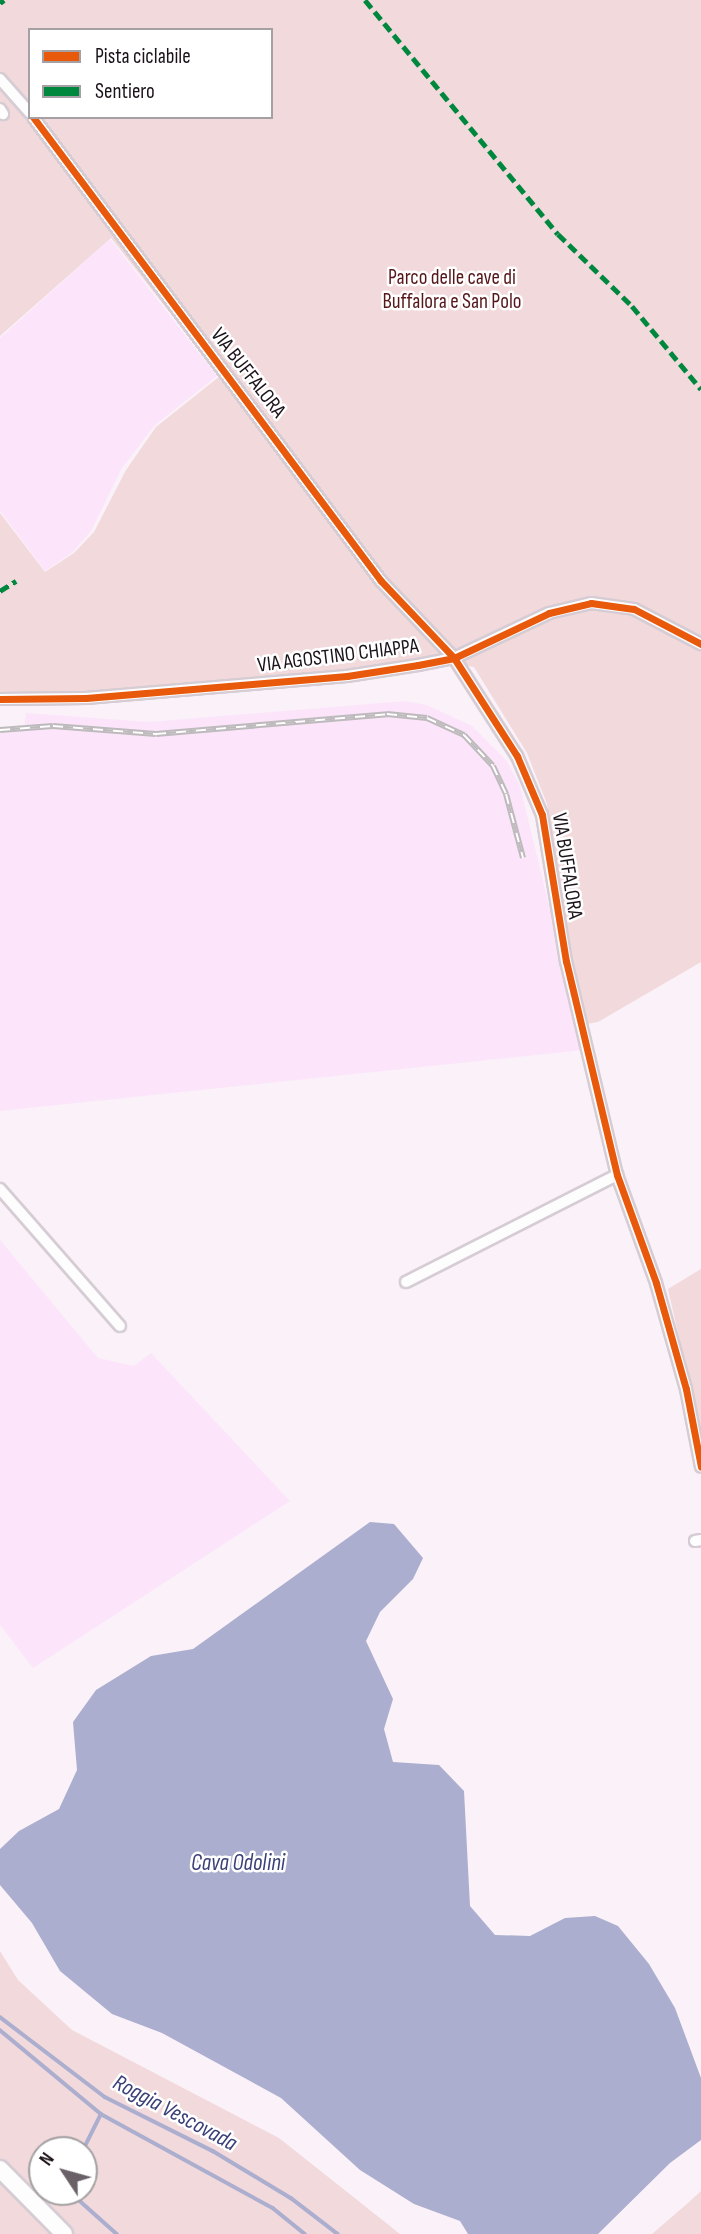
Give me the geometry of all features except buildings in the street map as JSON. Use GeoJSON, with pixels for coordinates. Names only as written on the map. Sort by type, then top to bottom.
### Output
{"type":"FeatureCollection","features":[{"type":"Feature","properties":{"kind":"main road"},"geometry":{"type":"LineString","coordinates":[[0,2169],[64,2234]]}},
{"type":"Feature","properties":{"kind":"street","name":"VIA BUFFALORA"},"geometry":{"type":"LineString","coordinates":[[0,79],[28,112]]}},
{"type":"Feature","properties":{"kind":"street","name":"VIA BUFFALORA"},"geometry":{"type":"LineString","coordinates":[[34,119],[135,264],[381,581],[454,658],[491,711],[539,806],[566,961],[617,1175],[660,1296],[701,1467]]}},
{"type":"Feature","properties":{"kind":"street","name":"VIA AGOSTINO CHIAPPA"},"geometry":{"type":"LineString","coordinates":[[0,699],[86,698],[347,676],[454,658],[550,614],[591,603],[634,609],[701,644]]}},
{"type":"Feature","properties":{"kind":"street"},"geometry":{"type":"LineString","coordinates":[[406,1282],[617,1175]]}},
{"type":"Feature","properties":{"kind":"street"},"geometry":{"type":"LineString","coordinates":[[0,1189],[120,1326]]}},
{"type":"Feature","properties":{"kind":"shaded area"},"geometry":{"type":"Polygon","coordinates":[[[110,239],[217,376],[155,425],[122,468],[91,531],[73,552],[45,571],[0,511],[0,338],[110,239]]]}},
{"type":"Feature","properties":{"kind":"shaded area"},"geometry":{"type":"Polygon","coordinates":[[[405,701],[427,705],[472,726],[507,761],[520,786],[584,1050],[0,1111],[0,733],[24,730],[26,713],[149,722],[405,701]]]}},
{"type":"Feature","properties":{"kind":"shaded area"},"geometry":{"type":"Polygon","coordinates":[[[0,1240],[98,1358],[134,1366],[151,1353],[290,1501],[33,1668],[0,1625],[0,1240]]]}},
{"type":"Feature","properties":{"kind":"green space","name":"Parco delle cave di Buffalora e San Polo"},"geometry":{"type":"Polygon","coordinates":[[[0,0],[701,0],[701,962],[598,1022],[587,1024],[560,905],[547,804],[527,753],[474,667],[431,659],[346,672],[85,695],[0,694],[0,513],[45,572],[74,553],[94,532],[126,470],[156,427],[220,376],[111,238],[0,336],[0,0]]]}},
{"type":"Feature","properties":{"kind":"green space"},"geometry":{"type":"Polygon","coordinates":[[[701,1269],[701,1434],[668,1289],[701,1269]]]}},
{"type":"Feature","properties":{"kind":"green space"},"geometry":{"type":"Polygon","coordinates":[[[0,1951],[18,1980],[72,2030],[279,2138],[400,2234],[0,2234],[0,1951]]]}},
{"type":"Feature","properties":{"kind":"green space"},"geometry":{"type":"Polygon","coordinates":[[[701,2191],[701,2234],[652,2234],[688,2203],[701,2191]]]}},
{"type":"Feature","properties":{"kind":"water","name":"Cava Odolini"},"geometry":{"type":"Polygon","coordinates":[[[370,1522],[394,1524],[423,1558],[413,1579],[380,1612],[366,1641],[393,1699],[384,1729],[393,1762],[439,1765],[464,1791],[470,1906],[495,1935],[530,1936],[565,1918],[595,1916],[618,1926],[649,1964],[675,2008],[701,2078],[701,2140],[670,2163],[598,2234],[468,2234],[460,2221],[414,2204],[360,2170],[281,2098],[162,2033],[112,2014],[60,1971],[32,1923],[0,1885],[0,1849],[19,1831],[59,1809],[77,1770],[73,1722],[96,1690],[151,1656],[193,1649],[370,1522]]]}},
{"type":"Feature","properties":{"kind":"waterway","name":"Roggia Vescovada"},"geometry":{"type":"LineString","coordinates":[[0,2017],[105,2097],[213,2151],[291,2198],[338,2234]]}},
{"type":"Feature","properties":{"kind":"waterway"},"geometry":{"type":"LineString","coordinates":[[0,2030],[101,2114],[273,2208],[305,2234]]}},
{"type":"Feature","properties":{"kind":"waterway"},"geometry":{"type":"LineString","coordinates":[[90,2136],[101,2114]]}},
{"type":"Feature","properties":{"kind":"waterway"},"geometry":{"type":"LineString","coordinates":[[86,2206],[117,2234]]}},
{"type":"Feature","properties":{"kind":"railway"},"geometry":{"type":"LineString","coordinates":[[0,730],[53,726],[156,734],[387,714],[427,718],[464,735],[493,766],[506,794],[523,858]]}},
{"type":"Feature","properties":{"kind":"marked path"},"geometry":{"type":"LineString","coordinates":[[0,3],[4,0]]}},
{"type":"Feature","properties":{"kind":"marked path"},"geometry":{"type":"LineString","coordinates":[[365,0],[558,234],[632,306],[701,389]]}},
{"type":"Feature","properties":{"kind":"marked path"},"geometry":{"type":"LineString","coordinates":[[0,591],[16,581]]}},
{"type":"Feature","properties":{"kind":"cycle path"},"geometry":{"type":"LineString","coordinates":[[34,119],[381,581],[454,658],[517,756],[542,815],[566,961],[617,1175],[656,1283],[686,1389],[701,1467]]}},
{"type":"Feature","properties":{"kind":"cycle path"},"geometry":{"type":"LineString","coordinates":[[0,699],[86,698],[347,676],[418,665],[454,658],[549,613],[591,603],[634,609],[701,644]]}}]}
